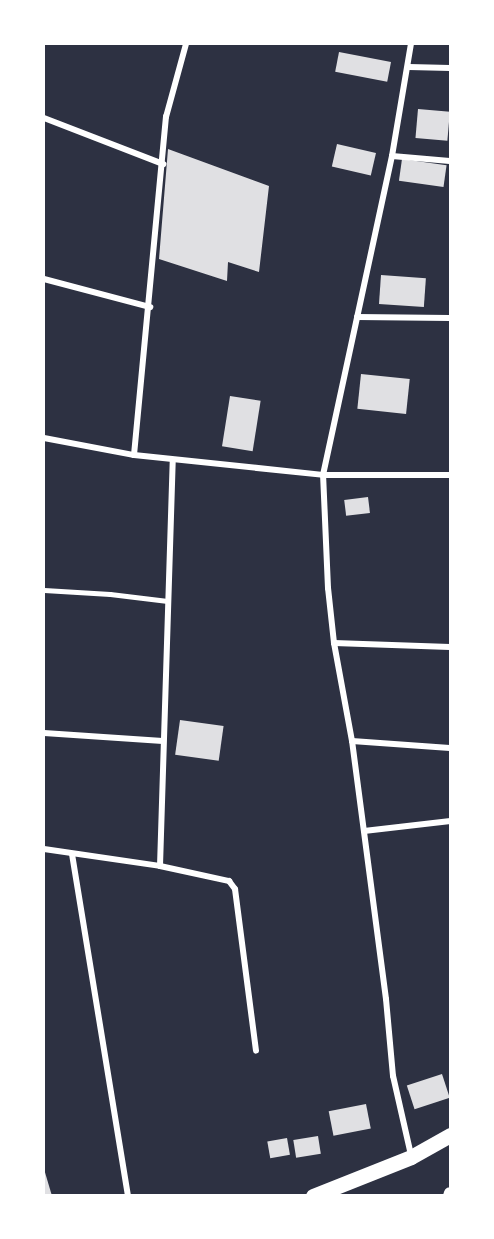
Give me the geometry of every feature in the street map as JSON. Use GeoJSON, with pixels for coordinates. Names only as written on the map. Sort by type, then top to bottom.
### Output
{"type":"FeatureCollection","features":[{"type":"Feature","properties":{"kind":"main road"},"geometry":{"type":"LineString","coordinates":[[312,1196],[411,1156],[450,1135]]}},
{"type":"Feature","properties":{"kind":"street"},"geometry":{"type":"LineString","coordinates":[[134,455],[169,103],[186,44]]}},
{"type":"Feature","properties":{"kind":"street"},"geometry":{"type":"LineString","coordinates":[[411,44],[409,67],[392,156],[323,475],[327,588],[334,643],[352,741],[386,999],[393,1076],[411,1156]]}},
{"type":"Feature","properties":{"kind":"street"},"geometry":{"type":"LineString","coordinates":[[409,67],[450,68]]}},
{"type":"Feature","properties":{"kind":"street"},"geometry":{"type":"LineString","coordinates":[[44,117],[163,164]]}},
{"type":"Feature","properties":{"kind":"street"},"geometry":{"type":"LineString","coordinates":[[392,156],[450,161]]}},
{"type":"Feature","properties":{"kind":"street"},"geometry":{"type":"LineString","coordinates":[[44,279],[150,307]]}},
{"type":"Feature","properties":{"kind":"street"},"geometry":{"type":"LineString","coordinates":[[357,317],[450,318]]}},
{"type":"Feature","properties":{"kind":"street"},"geometry":{"type":"LineString","coordinates":[[44,438],[173,461],[323,475],[450,475]]}},
{"type":"Feature","properties":{"kind":"street"},"geometry":{"type":"LineString","coordinates":[[160,866],[173,461]]}},
{"type":"Feature","properties":{"kind":"street"},"geometry":{"type":"LineString","coordinates":[[44,590],[110,594],[168,601]]}},
{"type":"Feature","properties":{"kind":"street"},"geometry":{"type":"LineString","coordinates":[[334,643],[450,647]]}},
{"type":"Feature","properties":{"kind":"street"},"geometry":{"type":"LineString","coordinates":[[44,733],[163,741]]}},
{"type":"Feature","properties":{"kind":"street"},"geometry":{"type":"LineString","coordinates":[[352,741],[450,748]]}},
{"type":"Feature","properties":{"kind":"street"},"geometry":{"type":"LineString","coordinates":[[363,831],[450,820]]}},
{"type":"Feature","properties":{"kind":"street"},"geometry":{"type":"LineString","coordinates":[[44,849],[160,866],[229,881],[236,890],[256,1051]]}},
{"type":"Feature","properties":{"kind":"street"},"geometry":{"type":"LineString","coordinates":[[72,854],[128,1196]]}},
{"type":"Feature","properties":{"kind":"building"},"geometry":{"type":"Polygon","coordinates":[[[339,52],[391,62],[387,82],[335,72],[339,52]]]}},
{"type":"Feature","properties":{"kind":"building"},"geometry":{"type":"Polygon","coordinates":[[[418,109],[450,112],[447,141],[415,138],[418,109]]]}},
{"type":"Feature","properties":{"kind":"building"},"geometry":{"type":"Polygon","coordinates":[[[337,144],[376,153],[371,175],[332,166],[337,144]]]}},
{"type":"Feature","properties":{"kind":"building"},"geometry":{"type":"Polygon","coordinates":[[[168,149],[269,186],[259,272],[228,262],[227,281],[159,259],[168,149]]]}},
{"type":"Feature","properties":{"kind":"building"},"geometry":{"type":"Polygon","coordinates":[[[402,159],[447,165],[444,187],[399,181],[402,159]]]}},
{"type":"Feature","properties":{"kind":"building"},"geometry":{"type":"Polygon","coordinates":[[[381,275],[426,278],[424,307],[379,304],[381,275]]]}},
{"type":"Feature","properties":{"kind":"building"},"geometry":{"type":"Polygon","coordinates":[[[361,374],[410,379],[406,414],[357,409],[361,374]]]}},
{"type":"Feature","properties":{"kind":"building"},"geometry":{"type":"Polygon","coordinates":[[[230,396],[261,401],[253,451],[222,446],[230,396]]]}},
{"type":"Feature","properties":{"kind":"building"},"geometry":{"type":"Polygon","coordinates":[[[368,497],[370,513],[346,516],[344,500],[368,497]]]}},
{"type":"Feature","properties":{"kind":"building"},"geometry":{"type":"Polygon","coordinates":[[[180,720],[224,726],[219,761],[175,755],[180,720]]]}},
{"type":"Feature","properties":{"kind":"building"},"geometry":{"type":"Polygon","coordinates":[[[442,1074],[450,1098],[415,1109],[407,1085],[442,1074]]]}},
{"type":"Feature","properties":{"kind":"building"},"geometry":{"type":"Polygon","coordinates":[[[366,1104],[371,1129],[333,1136],[329,1111],[366,1104]]]}},
{"type":"Feature","properties":{"kind":"building"},"geometry":{"type":"Polygon","coordinates":[[[318,1136],[321,1154],[296,1158],[293,1140],[318,1136]]]}},
{"type":"Feature","properties":{"kind":"building"},"geometry":{"type":"Polygon","coordinates":[[[287,1138],[290,1155],[270,1158],[267,1141],[287,1138]]]}},
{"type":"Feature","properties":{"kind":"building"},"geometry":{"type":"Polygon","coordinates":[[[44,1169],[52,1196],[44,1196],[44,1169]]]}}]}
